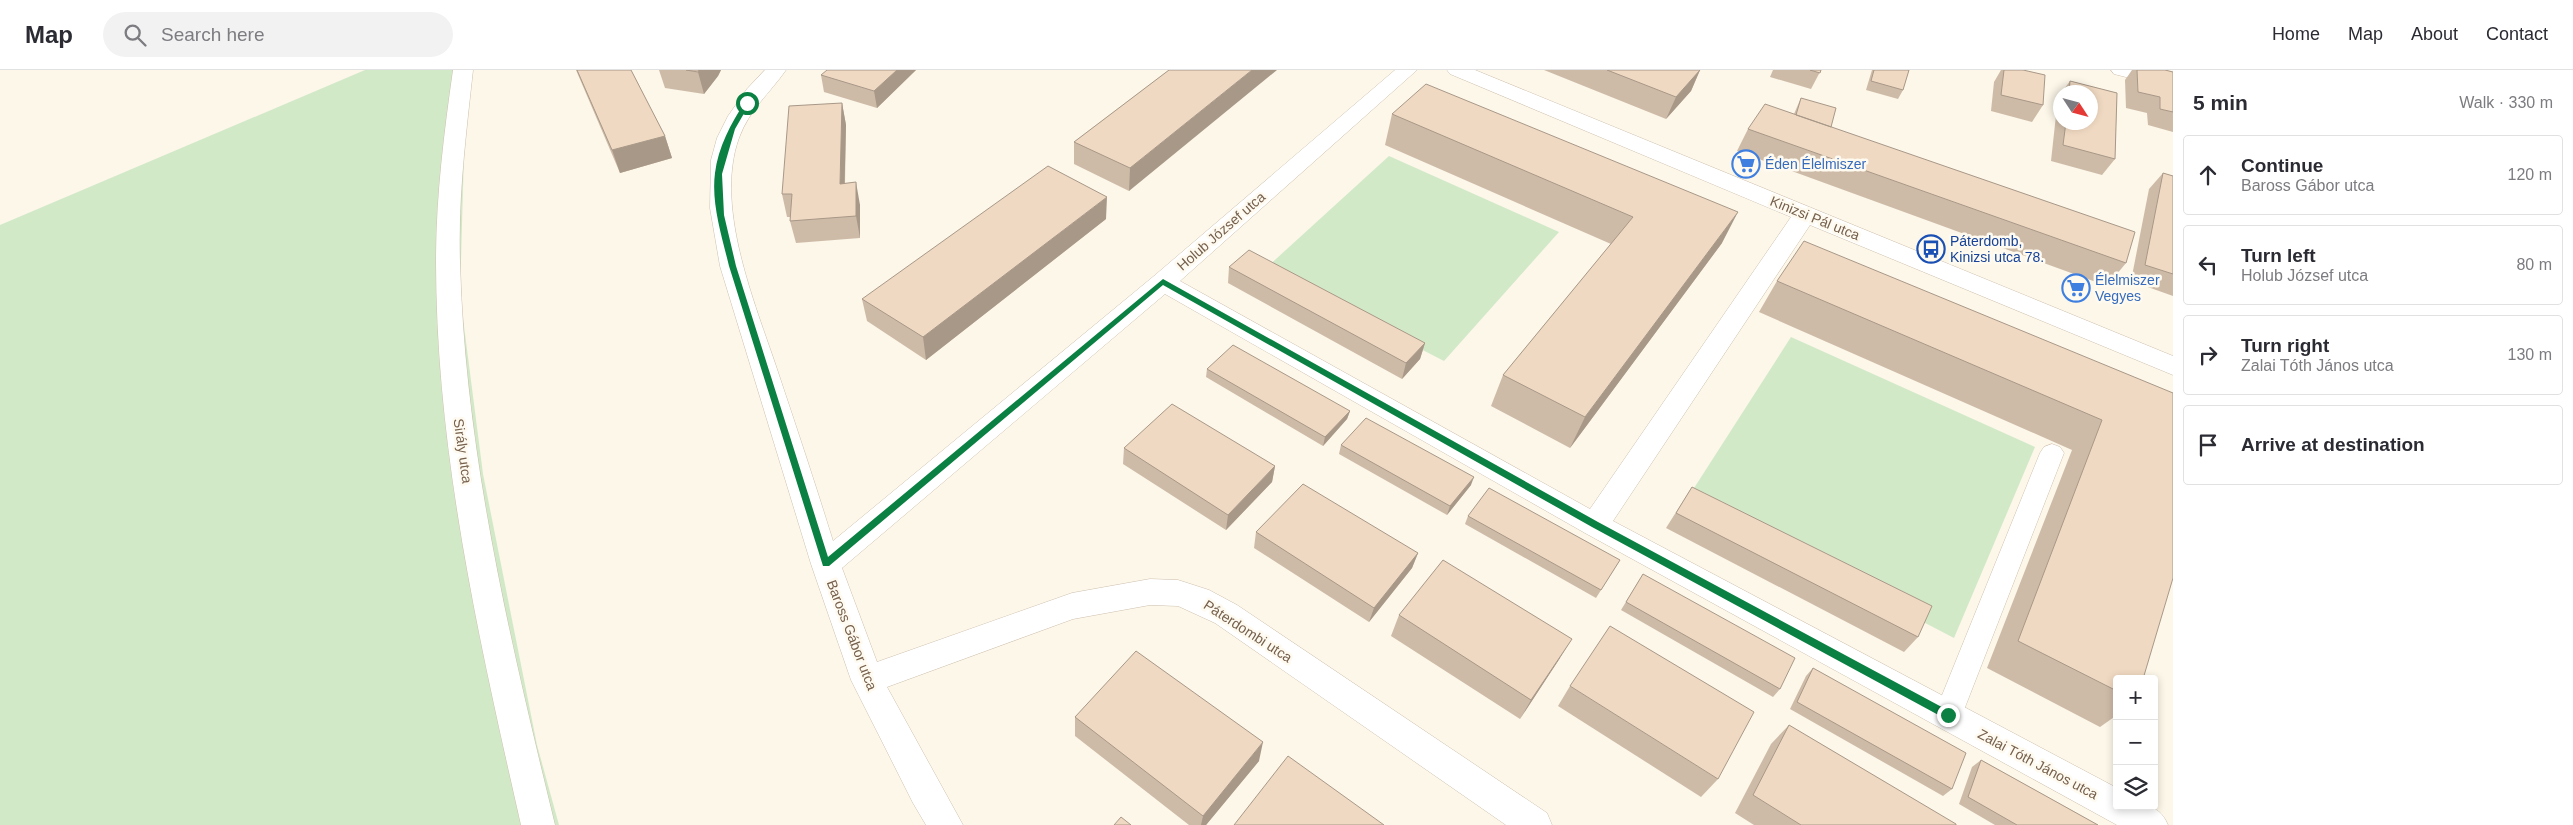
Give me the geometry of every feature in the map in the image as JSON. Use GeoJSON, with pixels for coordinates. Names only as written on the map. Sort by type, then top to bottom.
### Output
{"type":"FeatureCollection","features":[{"type":"Feature","properties":{"kind":"street","name":"Sirály utca"},"geometry":{"type":"LineString","coordinates":[[463,70],[458,96],[449,213],[450,304],[458,425],[478,559],[538,825]]}},
{"type":"Feature","properties":{"kind":"street","name":"Baross Gábor utca"},"geometry":{"type":"LineString","coordinates":[[776,70],[747,103],[725,146],[718,174],[721,215],[732,266],[826,564],[867,680],[925,792],[946,825]]}},
{"type":"Feature","properties":{"kind":"street","name":"Holub József utca"},"geometry":{"type":"LineString","coordinates":[[826,564],[1163,282],[1407,70]]}},
{"type":"Feature","properties":{"kind":"street","name":"Kinizsi Pál utca"},"geometry":{"type":"LineString","coordinates":[[1457,70],[2173,366]]}},
{"type":"Feature","properties":{"kind":"street"},"geometry":{"type":"LineString","coordinates":[[2121,70],[2173,83]]}},
{"type":"Feature","properties":{"kind":"street"},"geometry":{"type":"LineString","coordinates":[[1595,524],[1805,214]]}},
{"type":"Feature","properties":{"kind":"street","name":"Zalai Tóth János utca"},"geometry":{"type":"LineString","coordinates":[[1163,282],[1595,524],[2151,825]]}},
{"type":"Feature","properties":{"kind":"street","name":"Páterdombi utca"},"geometry":{"type":"LineString","coordinates":[[867,680],[1072,606],[1150,592],[1178,594],[1198,599],[1226,614],[1534,825]]}},
{"type":"Feature","properties":{"kind":"lane"},"geometry":{"type":"LineString","coordinates":[[1948,715],[2052,453]]}},
{"type":"Feature","properties":{"kind":"green space"},"geometry":{"type":"Polygon","coordinates":[[[365,70],[471,70],[465,117],[460,295],[483,474],[537,745],[559,825],[0,825],[0,225],[365,70]]]}},
{"type":"Feature","properties":{"kind":"green space"},"geometry":{"type":"Polygon","coordinates":[[[1389,156],[1559,232],[1444,361],[1265,269],[1389,156]]]}},
{"type":"Feature","properties":{"kind":"green space"},"geometry":{"type":"Polygon","coordinates":[[[1791,337],[2035,447],[1954,638],[1687,499],[1791,337]]]}},
{"type":"Feature","properties":{"kind":"building"},"geometry":{"type":"Polygon","coordinates":[[[577,70],[631,70],[665,136],[612,150],[577,70]]]}},
{"type":"Feature","properties":{"kind":"building"},"geometry":{"type":"Polygon","coordinates":[[[827,70],[897,70],[874,91],[821,75],[827,70]]]}},
{"type":"Feature","properties":{"kind":"building"},"geometry":{"type":"Polygon","coordinates":[[[1169,70],[1252,70],[1130,168],[1074,142],[1169,70]]]}},
{"type":"Feature","properties":{"kind":"building"},"geometry":{"type":"Polygon","coordinates":[[[1607,70],[1700,70],[1676,97],[1607,70]]]}},
{"type":"Feature","properties":{"kind":"building"},"geometry":{"type":"Polygon","coordinates":[[[1810,70],[1821,70],[1820,73],[1810,70]]]}},
{"type":"Feature","properties":{"kind":"building"},"geometry":{"type":"Polygon","coordinates":[[[1874,70],[1909,70],[1903,90],[1871,81],[1874,70]]]}},
{"type":"Feature","properties":{"kind":"building"},"geometry":{"type":"Polygon","coordinates":[[[2004,70],[2023,70],[2045,75],[2043,105],[2001,95],[2004,70]]]}},
{"type":"Feature","properties":{"kind":"building"},"geometry":{"type":"Polygon","coordinates":[[[2137,70],[2165,70],[2173,72],[2173,112],[2160,109],[2160,97],[2138,92],[2137,70]]]}},
{"type":"Feature","properties":{"kind":"building"},"geometry":{"type":"Polygon","coordinates":[[[2070,81],[2086,85],[2070,85],[2070,81]]]}},
{"type":"Feature","properties":{"kind":"building"},"geometry":{"type":"Polygon","coordinates":[[[1426,84],[1738,212],[1585,417],[1503,375],[1633,217],[1392,114],[1426,84]]]}},
{"type":"Feature","properties":{"kind":"building"},"geometry":{"type":"Polygon","coordinates":[[[2098,88],[2117,93],[2115,159],[2063,145],[2065,130],[2098,130],[2098,88]]]}},
{"type":"Feature","properties":{"kind":"building"},"geometry":{"type":"Polygon","coordinates":[[[1801,98],[1836,108],[1831,127],[1796,115],[1801,98]]]}},
{"type":"Feature","properties":{"kind":"building"},"geometry":{"type":"Polygon","coordinates":[[[842,103],[840,184],[856,182],[856,216],[790,221],[792,194],[782,194],[789,106],[842,103]]]}},
{"type":"Feature","properties":{"kind":"building"},"geometry":{"type":"Polygon","coordinates":[[[1765,104],[2135,232],[2126,263],[1748,129],[1765,104]]]}},
{"type":"Feature","properties":{"kind":"building"},"geometry":{"type":"Polygon","coordinates":[[[1048,166],[1107,197],[923,337],[862,299],[1048,166]]]}},
{"type":"Feature","properties":{"kind":"building"},"geometry":{"type":"Polygon","coordinates":[[[2163,173],[2173,176],[2173,274],[2145,265],[2163,173]]]}},
{"type":"Feature","properties":{"kind":"building"},"geometry":{"type":"Polygon","coordinates":[[[1804,241],[2173,393],[2173,578],[2144,675],[2113,675],[2113,689],[2018,641],[2102,420],[1777,281],[1804,241]]]}},
{"type":"Feature","properties":{"kind":"building"},"geometry":{"type":"Polygon","coordinates":[[[1249,250],[1425,343],[1406,363],[1229,267],[1249,250]]]}},
{"type":"Feature","properties":{"kind":"building"},"geometry":{"type":"Polygon","coordinates":[[[1233,345],[1350,411],[1325,437],[1207,369],[1233,345]]]}},
{"type":"Feature","properties":{"kind":"building"},"geometry":{"type":"Polygon","coordinates":[[[1172,404],[1275,466],[1228,515],[1124,448],[1172,404]]]}},
{"type":"Feature","properties":{"kind":"building"},"geometry":{"type":"Polygon","coordinates":[[[1366,418],[1474,477],[1450,506],[1341,445],[1366,418]]]}},
{"type":"Feature","properties":{"kind":"building"},"geometry":{"type":"Polygon","coordinates":[[[1303,484],[1418,553],[1374,608],[1256,532],[1303,484]]]}},
{"type":"Feature","properties":{"kind":"building"},"geometry":{"type":"Polygon","coordinates":[[[1692,487],[1932,606],[1918,637],[1676,513],[1692,487]]]}},
{"type":"Feature","properties":{"kind":"building"},"geometry":{"type":"Polygon","coordinates":[[[1489,488],[1620,560],[1601,590],[1468,516],[1489,488]]]}},
{"type":"Feature","properties":{"kind":"building"},"geometry":{"type":"Polygon","coordinates":[[[1443,560],[1572,639],[1531,700],[1399,615],[1443,560]]]}},
{"type":"Feature","properties":{"kind":"building"},"geometry":{"type":"Polygon","coordinates":[[[1643,574],[1795,658],[1780,689],[1626,602],[1643,574]]]}},
{"type":"Feature","properties":{"kind":"building"},"geometry":{"type":"Polygon","coordinates":[[[1610,626],[1754,712],[1718,779],[1570,686],[1610,626]]]}},
{"type":"Feature","properties":{"kind":"building"},"geometry":{"type":"Polygon","coordinates":[[[1136,651],[1263,742],[1203,816],[1075,717],[1136,651]]]}},
{"type":"Feature","properties":{"kind":"building"},"geometry":{"type":"Polygon","coordinates":[[[1813,668],[1966,753],[1952,789],[1797,702],[1813,668]]]}},
{"type":"Feature","properties":{"kind":"building"},"geometry":{"type":"Polygon","coordinates":[[[1789,725],[1956,825],[1801,825],[1753,795],[1789,725]]]}},
{"type":"Feature","properties":{"kind":"building"},"geometry":{"type":"Polygon","coordinates":[[[1288,756],[1384,825],[1234,825],[1288,756]]]}},
{"type":"Feature","properties":{"kind":"building"},"geometry":{"type":"Polygon","coordinates":[[[1981,760],[2098,825],[2017,825],[1968,797],[1981,760]]]}},
{"type":"Feature","properties":{"kind":"building"},"geometry":{"type":"Polygon","coordinates":[[[1121,817],[1131,825],[1114,825],[1121,817]]]}},
{"type":"Feature","properties":{"kind":"place","name":"Éden Élelmiszer"},"geometry":{"type":"Point","coordinates":[1746,164]}},
{"type":"Feature","properties":{"kind":"place","name":"Páterdomb, Kinizsi utca 78."},"geometry":{"type":"Point","coordinates":[1931,249]}},
{"type":"Feature","properties":{"kind":"place","name":"Élelmiszer Vegyes"},"geometry":{"type":"Point","coordinates":[2076,288]}},
{"type":"Feature","properties":{"kind":"route"},"geometry":{"type":"LineString","coordinates":[[747,103],[732,129],[725,146],[718,174],[721,215],[732,266],[826,564],[1163,282],[1595,524],[1948,715]]}}]}
